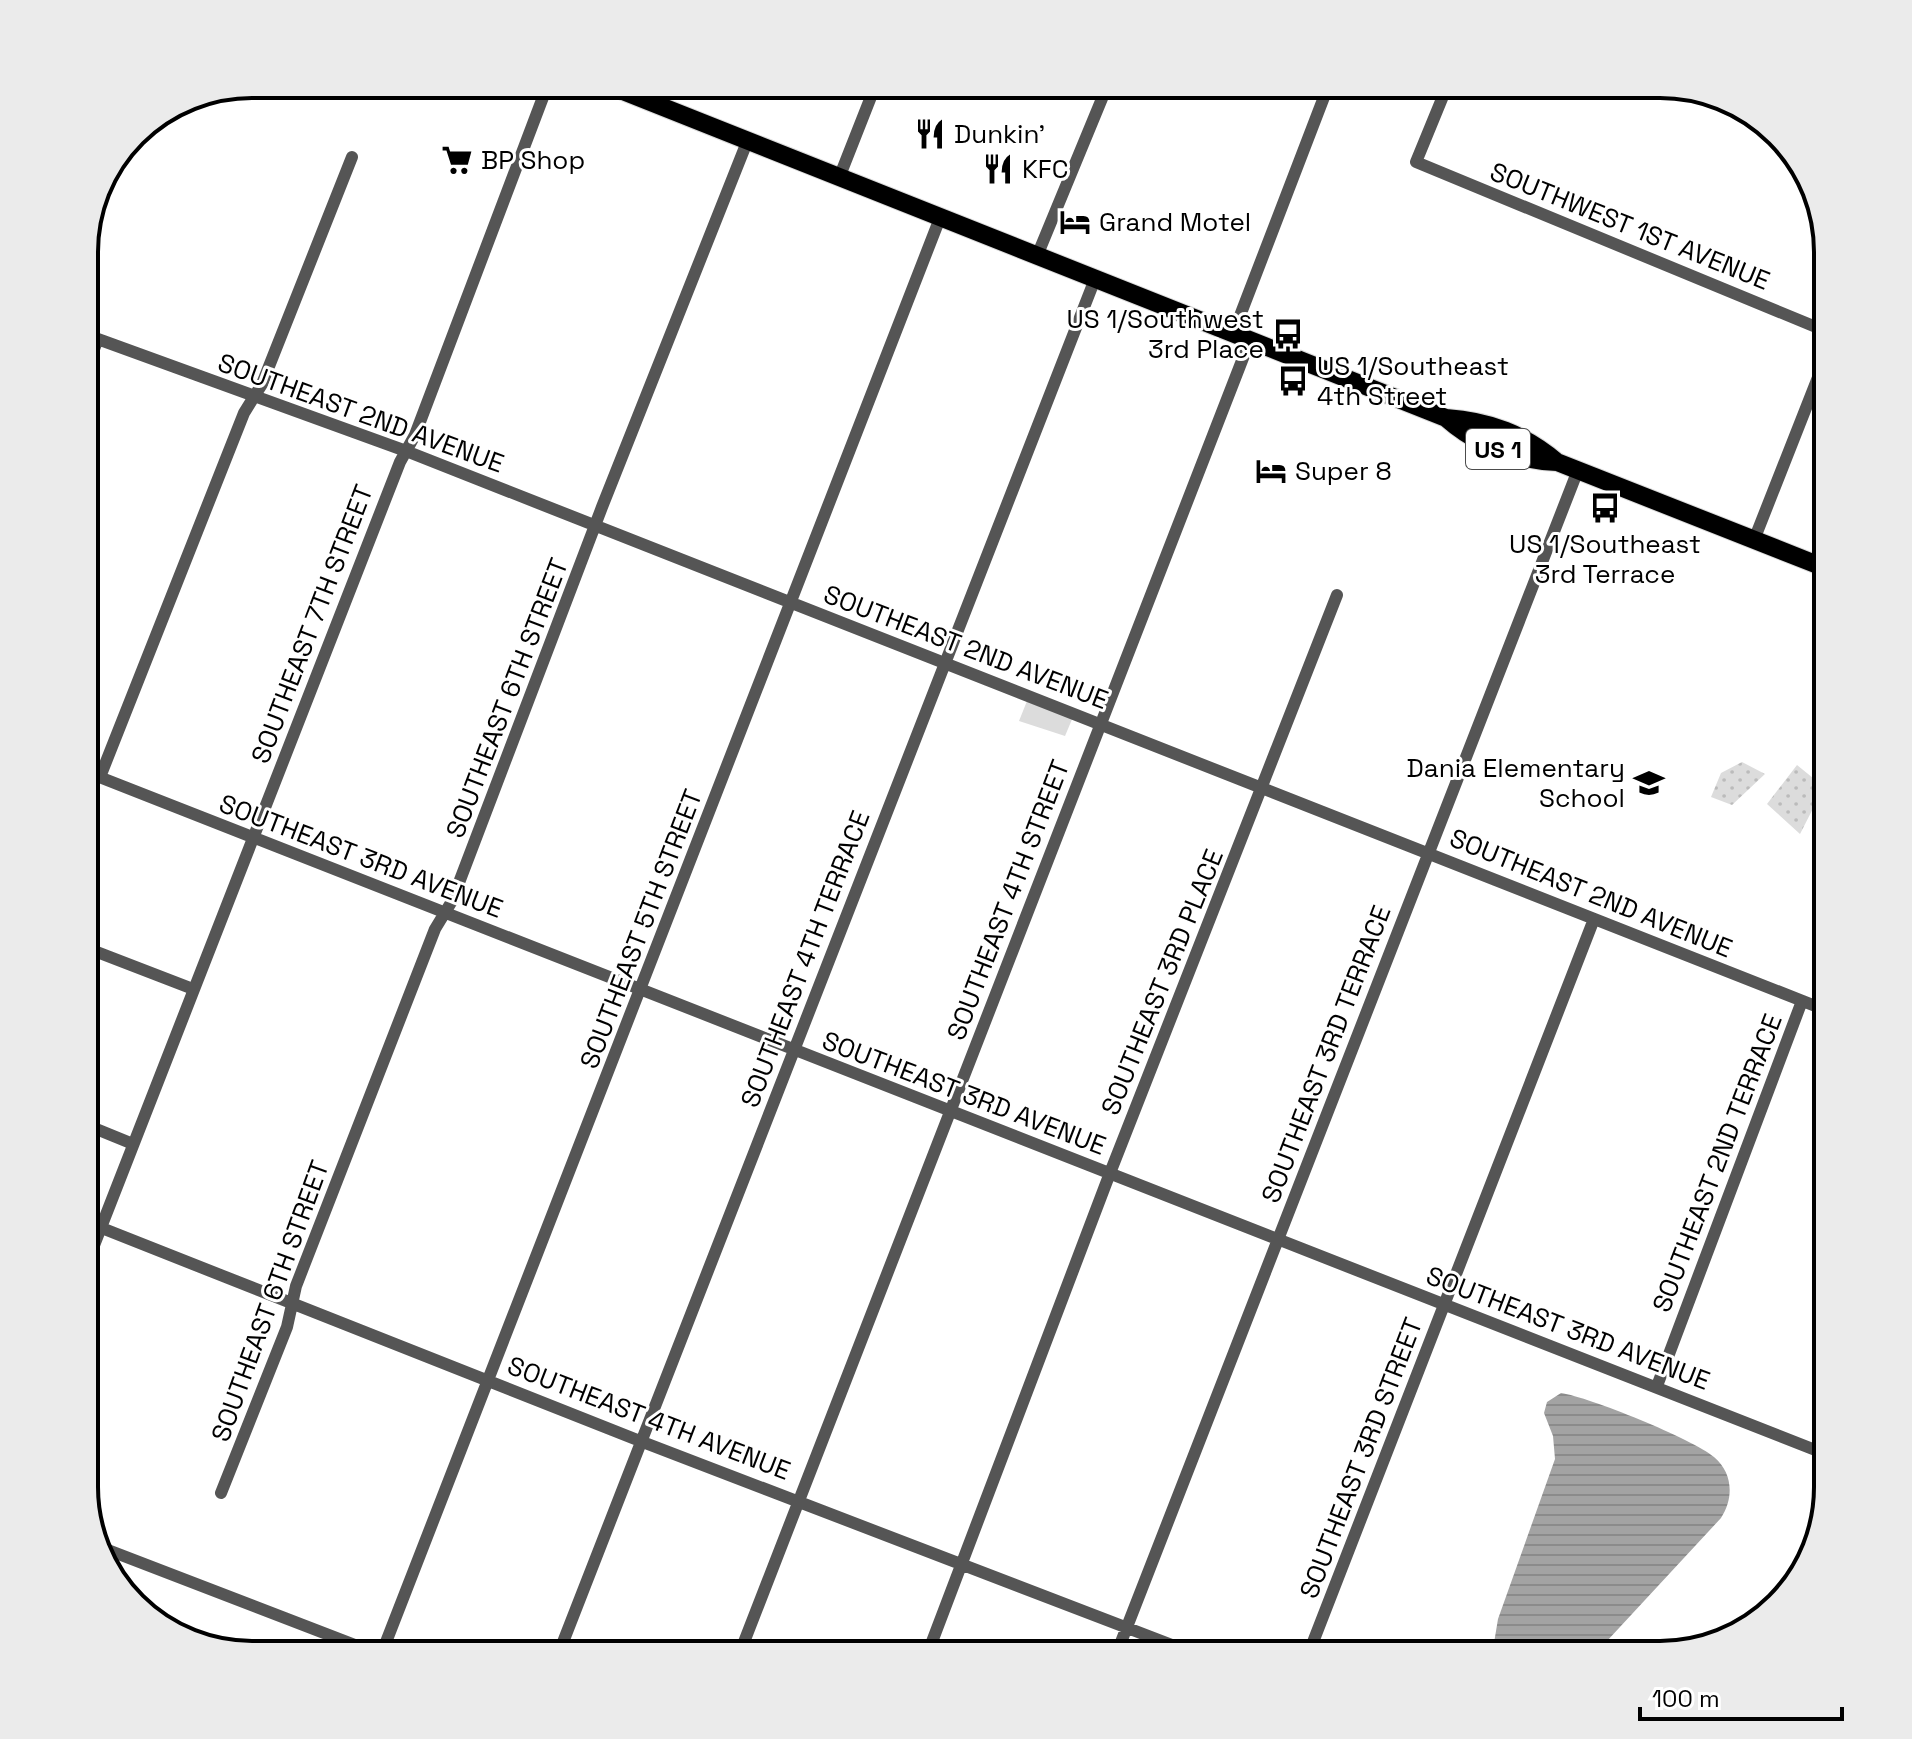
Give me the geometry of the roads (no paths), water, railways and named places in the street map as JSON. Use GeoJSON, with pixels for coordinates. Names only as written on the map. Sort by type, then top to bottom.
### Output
{"type":"FeatureCollection","features":[{"type":"Feature","properties":{"kind":"main road","name":"US 1"},"geometry":{"type":"LineString","coordinates":[[637,98],[1446,418],[1469,438],[1527,460],[1557,462],[1814,564]]}},
{"type":"Feature","properties":{"kind":"street","name":"SOUTHEAST 7TH STREET"},"geometry":{"type":"LineString","coordinates":[[98,1236],[252,839],[415,435],[543,98]]}},
{"type":"Feature","properties":{"kind":"street"},"geometry":{"type":"LineString","coordinates":[[649,103],[651,98]]}},
{"type":"Feature","properties":{"kind":"street"},"geometry":{"type":"LineString","coordinates":[[839,178],[870,98]]}},
{"type":"Feature","properties":{"kind":"street"},"geometry":{"type":"LineString","coordinates":[[1037,256],[1102,98]]}},
{"type":"Feature","properties":{"kind":"street","name":"SOUTHEAST 4TH STREET"},"geometry":{"type":"LineString","coordinates":[[744,1641],[1100,723],[1241,337],[1324,98]]}},
{"type":"Feature","properties":{"kind":"street","name":"SOUTHWEST 1ST AVENUE"},"geometry":{"type":"LineString","coordinates":[[1442,98],[1416,162],[1814,326]]}},
{"type":"Feature","properties":{"kind":"street","name":"SOUTHEAST 6TH STREET"},"geometry":{"type":"LineString","coordinates":[[221,1493],[287,1327],[292,1303],[435,929],[445,913],[747,142]]}},
{"type":"Feature","properties":{"kind":"street"},"geometry":{"type":"LineString","coordinates":[[100,777],[244,413],[255,396],[352,157]]}},
{"type":"Feature","properties":{"kind":"street","name":"SOUTHEAST 5TH STREET"},"geometry":{"type":"LineString","coordinates":[[386,1641],[940,218]]}},
{"type":"Feature","properties":{"kind":"street","name":"SOUTHEAST 4TH TERRACE"},"geometry":{"type":"LineString","coordinates":[[563,1641],[1095,279]]}},
{"type":"Feature","properties":{"kind":"street","name":"SOUTHEAST 2ND AVENUE"},"geometry":{"type":"LineString","coordinates":[[98,339],[406,451],[1814,1006]]}},
{"type":"Feature","properties":{"kind":"street"},"geometry":{"type":"LineString","coordinates":[[1754,540],[1814,388]]}},
{"type":"Feature","properties":{"kind":"street","name":"SOUTHEAST 3RD TERRACE"},"geometry":{"type":"LineString","coordinates":[[1121,1641],[1578,470]]}},
{"type":"Feature","properties":{"kind":"street","name":"SOUTHEAST 3RD PLACE"},"geometry":{"type":"LineString","coordinates":[[932,1641],[1110,1173],[1264,788],[1337,595]]}},
{"type":"Feature","properties":{"kind":"street","name":"SOUTHEAST 3RD AVENUE"},"geometry":{"type":"LineString","coordinates":[[100,777],[948,1113],[1278,1237],[1814,1449]]}},
{"type":"Feature","properties":{"kind":"street","name":"SOUTHEAST 3RD STREET"},"geometry":{"type":"LineString","coordinates":[[1313,1641],[1594,919]]}},
{"type":"Feature","properties":{"kind":"street"},"geometry":{"type":"LineString","coordinates":[[98,952],[193,989]]}},
{"type":"Feature","properties":{"kind":"street","name":"SOUTHEAST 2ND TERRACE"},"geometry":{"type":"LineString","coordinates":[[1657,1386],[1802,1001]]}},
{"type":"Feature","properties":{"kind":"street"},"geometry":{"type":"LineString","coordinates":[[98,1130],[133,1144]]}},
{"type":"Feature","properties":{"kind":"street","name":"SOUTHEAST 4TH AVENUE"},"geometry":{"type":"LineString","coordinates":[[98,1227],[640,1441],[1161,1641]]}},
{"type":"Feature","properties":{"kind":"street"},"geometry":{"type":"LineString","coordinates":[[113,1552],[345,1641]]}},
{"type":"Feature","properties":{"kind":"place","name":"Dunkin'"},"geometry":{"type":"Point","coordinates":[930,134]}},
{"type":"Feature","properties":{"kind":"place","name":"BP Shop"},"geometry":{"type":"Point","coordinates":[457,160]}},
{"type":"Feature","properties":{"kind":"place","name":"KFC"},"geometry":{"type":"Point","coordinates":[998,169]}},
{"type":"Feature","properties":{"kind":"place","name":"Grand Motel"},"geometry":{"type":"Point","coordinates":[1075,222]}},
{"type":"Feature","properties":{"kind":"place","name":"US 1/Southwest 3rd Place"},"geometry":{"type":"Point","coordinates":[1288,334]}},
{"type":"Feature","properties":{"kind":"place","name":"US 1/Southeast 4th Street"},"geometry":{"type":"Point","coordinates":[1293,381]}},
{"type":"Feature","properties":{"kind":"place","name":"Super 8"},"geometry":{"type":"Point","coordinates":[1271,471]}},
{"type":"Feature","properties":{"kind":"place","name":"US 1/Southeast 3rd Terrace"},"geometry":{"type":"Point","coordinates":[1605,508]}},
{"type":"Feature","properties":{"kind":"place","name":"Dania Elementary School"},"geometry":{"type":"Point","coordinates":[1649,783]}}]}
